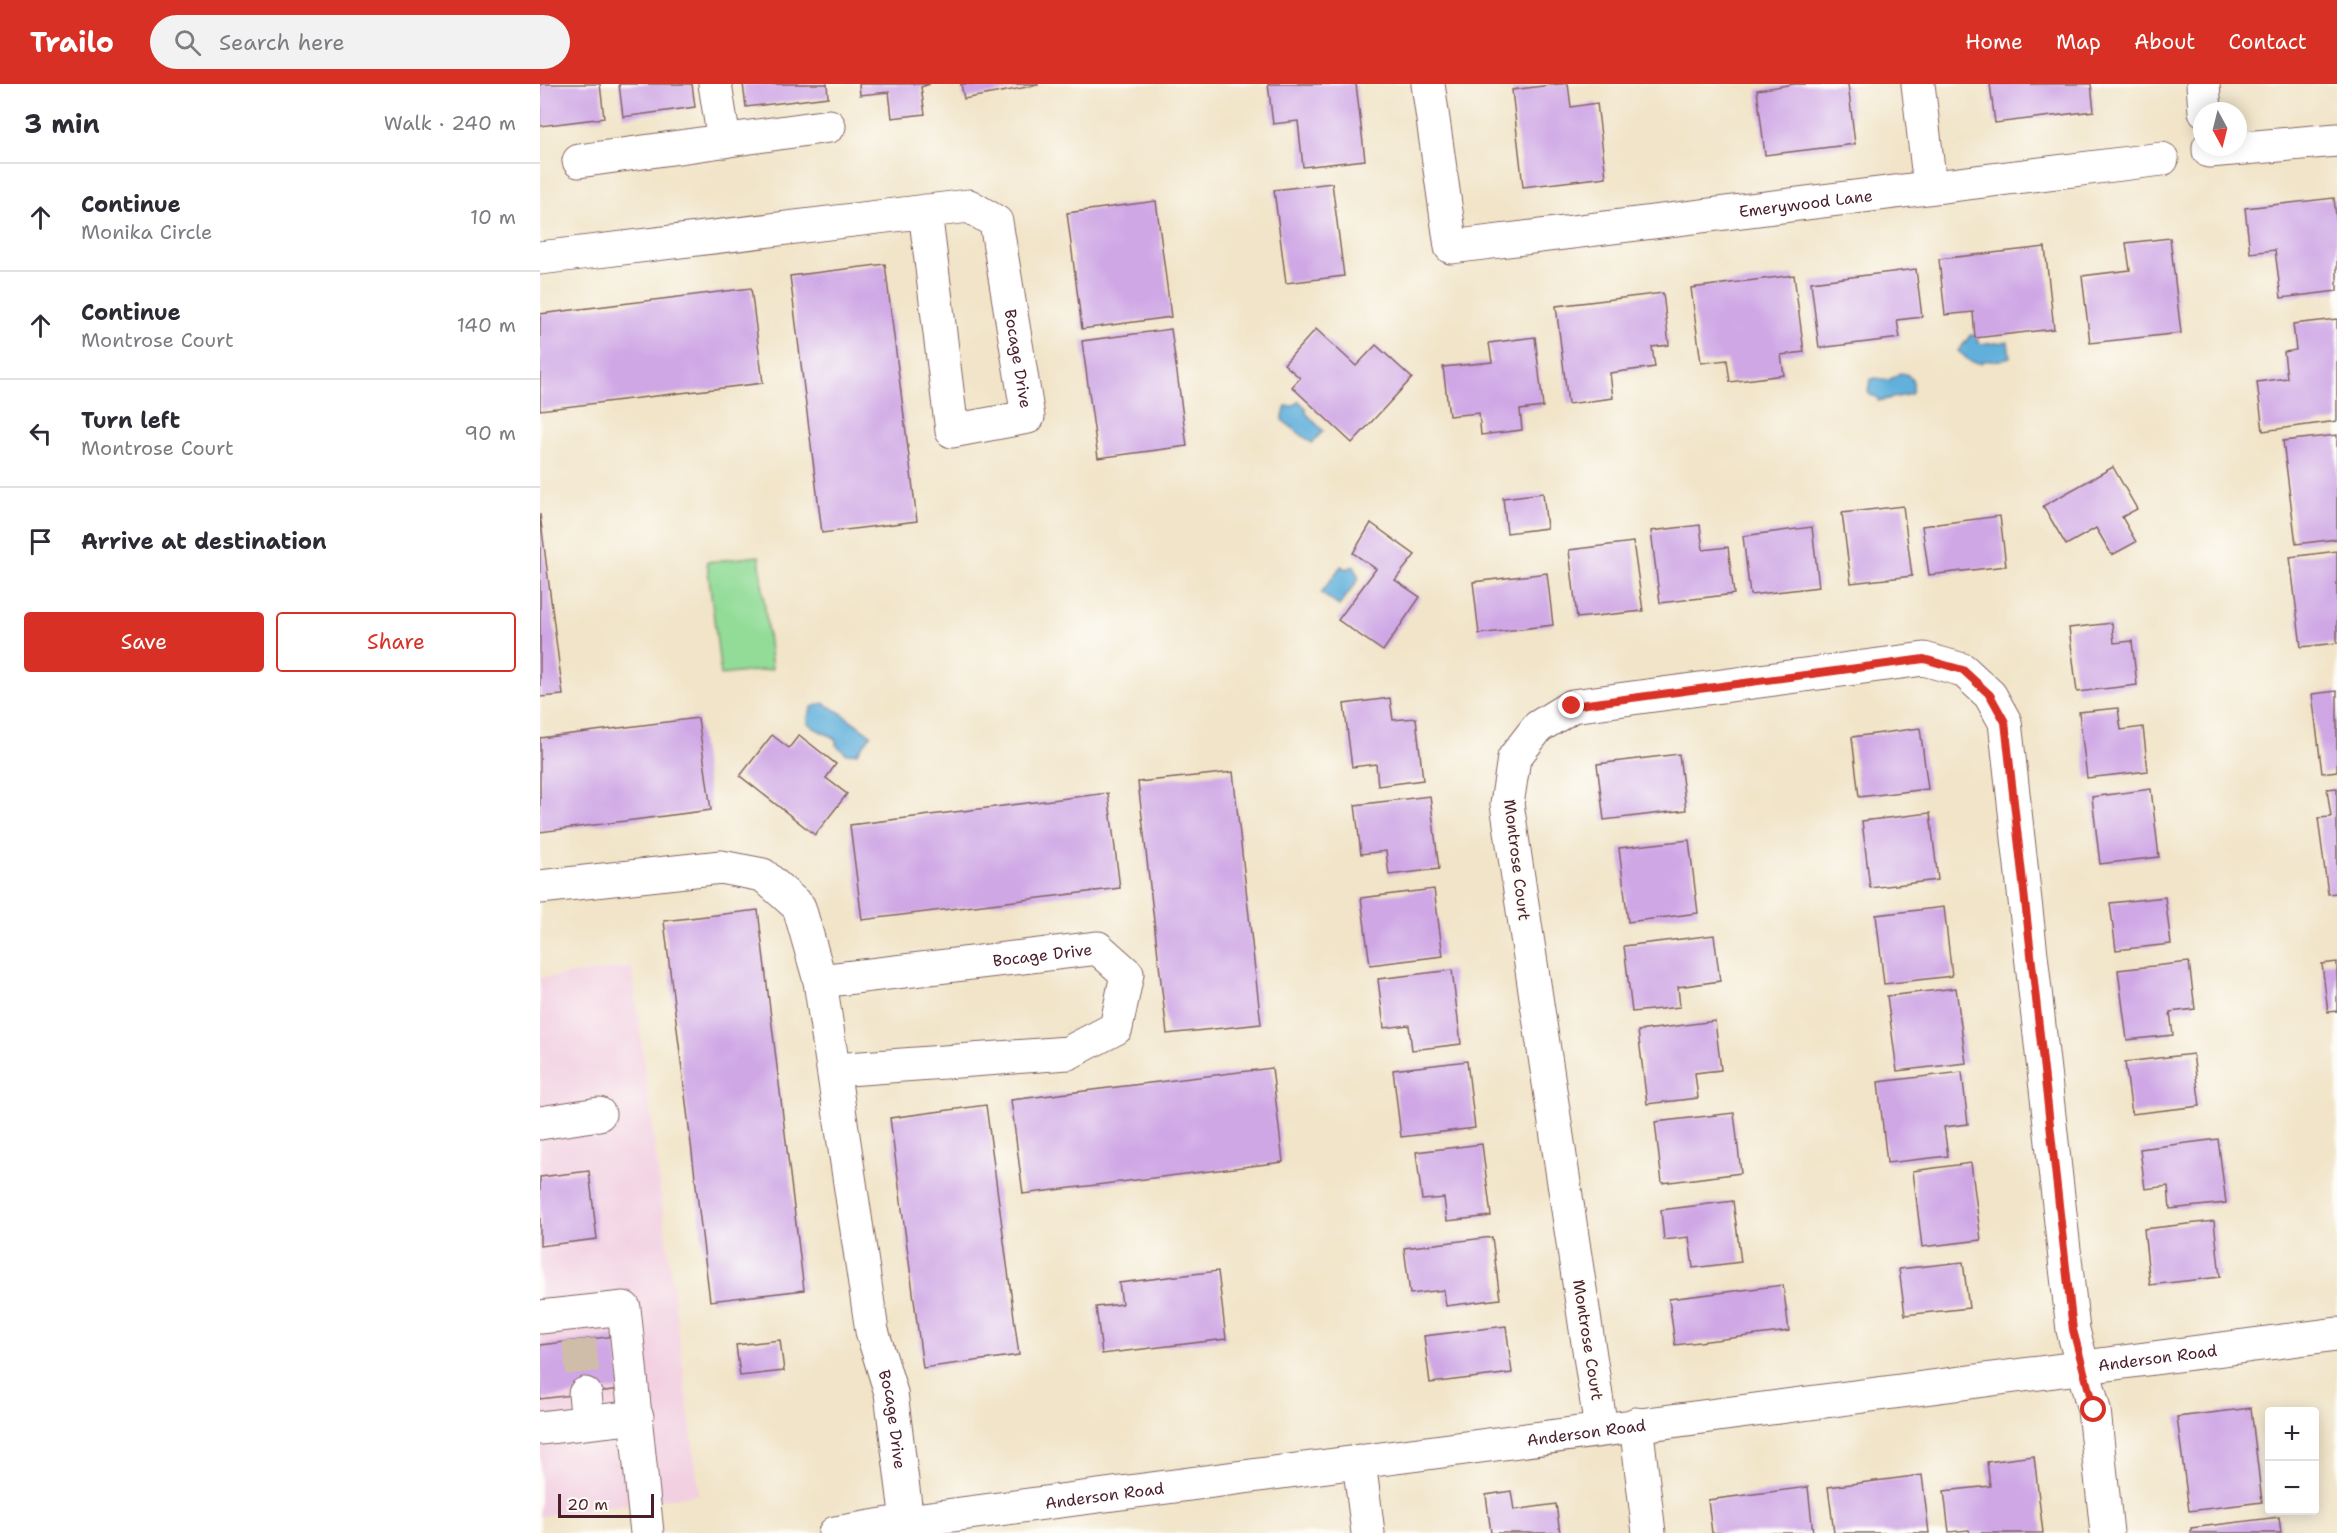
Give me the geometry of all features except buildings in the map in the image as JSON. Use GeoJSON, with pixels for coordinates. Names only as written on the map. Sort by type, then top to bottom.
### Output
{"type":"FeatureCollection","features":[{"type":"Feature","properties":{"kind":"street"},"geometry":{"type":"LineString","coordinates":[[715,84],[724,141]]}},
{"type":"Feature","properties":{"kind":"street","name":"Emerywood Lane"},"geometry":{"type":"LineString","coordinates":[[1428,84],[1451,248],[2162,159]]}},
{"type":"Feature","properties":{"kind":"street"},"geometry":{"type":"LineString","coordinates":[[1918,84],[1930,187]]}},
{"type":"Feature","properties":{"kind":"street"},"geometry":{"type":"LineString","coordinates":[[2203,84],[2204,102]]}},
{"type":"Feature","properties":{"kind":"street"},"geometry":{"type":"LineString","coordinates":[[579,161],[829,126]]}},
{"type":"Feature","properties":{"kind":"street"},"geometry":{"type":"LineString","coordinates":[[2247,146],[2337,140]]}},
{"type":"Feature","properties":{"kind":"street","name":"Bocage Drive"},"geometry":{"type":"LineString","coordinates":[[540,258],[925,211],[969,206],[996,222],[1028,417],[952,430],[925,211]]}},
{"type":"Feature","properties":{"kind":"street","name":"Montrose Court"},"geometry":{"type":"LineString","coordinates":[[1601,1429],[1507,804],[1514,758],[1538,727],[1572,706],[1924,659],[1963,670],[1990,695],[2005,722],[2073,1330],[2094,1410],[2107,1533]]}},
{"type":"Feature","properties":{"kind":"street","name":"Bocage Drive"},"geometry":{"type":"LineString","coordinates":[[540,887],[721,867],[763,874],[799,906],[820,981],[872,1331],[891,1393],[907,1521]]}},
{"type":"Feature","properties":{"kind":"street","name":"Bocage Drive"},"geometry":{"type":"LineString","coordinates":[[820,981],[1098,948],[1127,974],[1116,1028],[1068,1053],[834,1070]]}},
{"type":"Feature","properties":{"kind":"street"},"geometry":{"type":"LineString","coordinates":[[540,1123],[599,1114]]}},
{"type":"Feature","properties":{"kind":"street"},"geometry":{"type":"LineString","coordinates":[[540,1317],[577,1327],[624,1308],[637,1417],[647,1533]]}},
{"type":"Feature","properties":{"kind":"street","name":"Anderson Road"},"geometry":{"type":"LineString","coordinates":[[835,1533],[907,1521],[1636,1424],[2337,1334]]}},
{"type":"Feature","properties":{"kind":"street"},"geometry":{"type":"LineString","coordinates":[[540,1428],[586,1408],[637,1417]]}},
{"type":"Feature","properties":{"kind":"street"},"geometry":{"type":"LineString","coordinates":[[1636,1424],[1649,1533]]}},
{"type":"Feature","properties":{"kind":"street"},"geometry":{"type":"LineString","coordinates":[[1359,1461],[1368,1533]]}},
{"type":"Feature","properties":{"kind":"shaded area"},"geometry":{"type":"Polygon","coordinates":[[[632,967],[699,1494],[540,1516],[540,978],[632,967]]]}},
{"type":"Feature","properties":{"kind":"green space"},"geometry":{"type":"Polygon","coordinates":[[[759,556],[772,669],[721,675],[707,562],[759,556]]]}},
{"type":"Feature","properties":{"kind":"water"},"geometry":{"type":"Polygon","coordinates":[[[1971,335],[1974,335],[1981,344],[2008,342],[2010,357],[1981,363],[1971,362],[1958,351],[1971,335]]]}},
{"type":"Feature","properties":{"kind":"water"},"geometry":{"type":"Polygon","coordinates":[[[1900,373],[1911,377],[1913,386],[1911,394],[1878,401],[1878,398],[1870,395],[1868,391],[1870,380],[1875,378],[1889,380],[1900,373]]]}},
{"type":"Feature","properties":{"kind":"water"},"geometry":{"type":"Polygon","coordinates":[[[1299,401],[1306,408],[1306,413],[1323,431],[1312,443],[1282,420],[1286,406],[1293,406],[1299,401]]]}},
{"type":"Feature","properties":{"kind":"water"},"geometry":{"type":"Polygon","coordinates":[[[1341,566],[1346,569],[1354,566],[1359,579],[1339,606],[1321,593],[1341,566]]]}},
{"type":"Feature","properties":{"kind":"water"},"geometry":{"type":"Polygon","coordinates":[[[823,703],[871,735],[857,753],[847,754],[836,745],[833,737],[808,723],[812,707],[823,703]]]}},
{"type":"Feature","properties":{"kind":"tunnel"},"geometry":{"type":"LineString","coordinates":[[579,1340],[585,1394]]}},
{"type":"Feature","properties":{"kind":"route"},"geometry":{"type":"LineString","coordinates":[[1572,706],[1924,659],[1963,670],[1990,695],[2005,722],[2073,1330],[2094,1410]]}}]}
